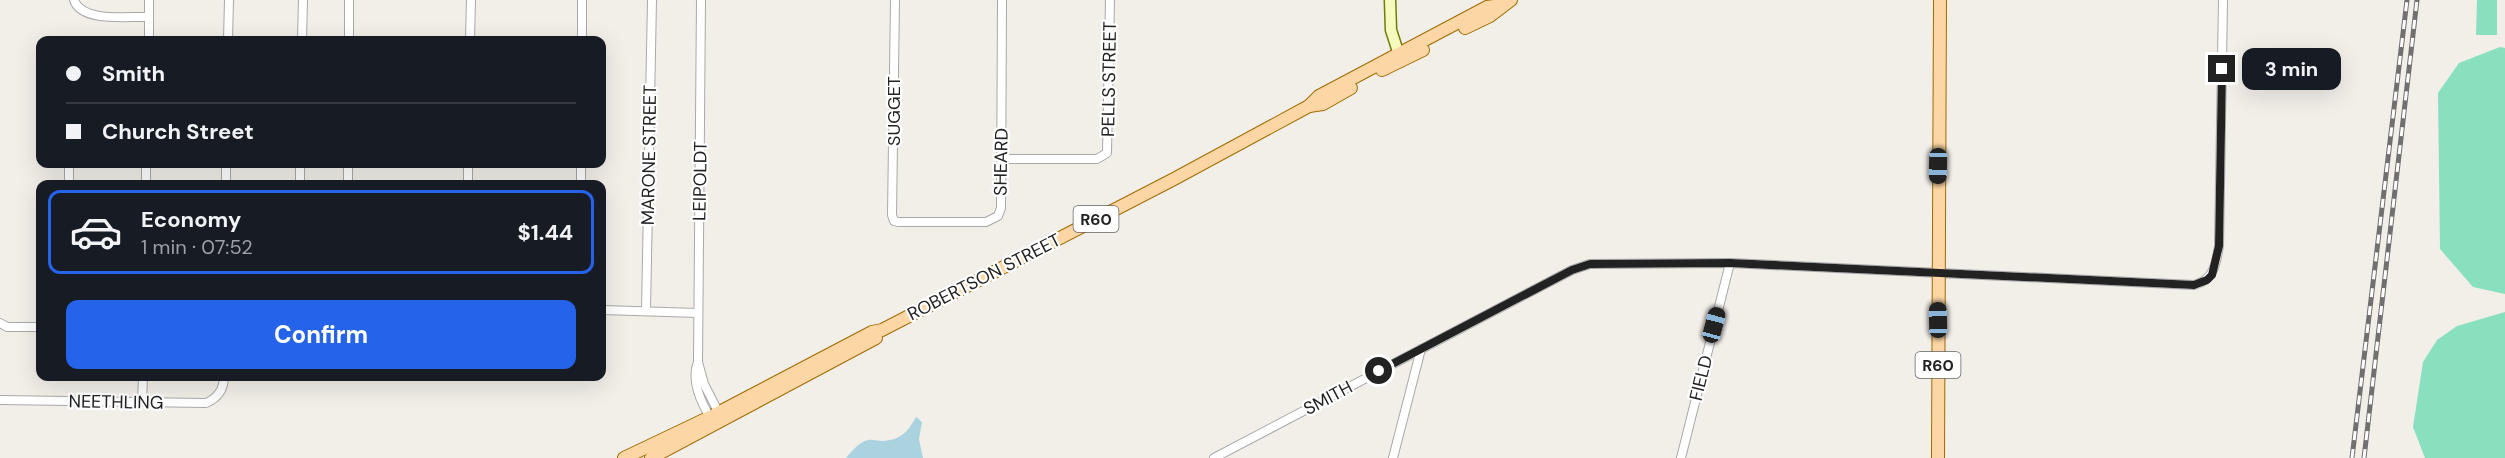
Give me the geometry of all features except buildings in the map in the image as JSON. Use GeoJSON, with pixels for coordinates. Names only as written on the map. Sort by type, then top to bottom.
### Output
{"type":"FeatureCollection","features":[{"type":"Feature","properties":{"kind":"main road","name":"R60"},"geometry":{"type":"LineString","coordinates":[[1938,458],[1937,273],[1940,0]]}},
{"type":"Feature","properties":{"kind":"main road","name":"ROBERTSON STREET"},"geometry":{"type":"LineString","coordinates":[[651,458],[872,332],[882,330],[1174,179],[1309,106],[1319,96],[1400,57],[1488,7],[1506,3]]}},
{"type":"Feature","properties":{"kind":"main road","name":"ROBERTSON STREET"},"geometry":{"type":"LineString","coordinates":[[624,458],[717,419]]}},
{"type":"Feature","properties":{"kind":"street"},"geometry":{"type":"LineString","coordinates":[[74,0],[78,9],[91,15],[149,17]]}},
{"type":"Feature","properties":{"kind":"street"},"geometry":{"type":"LineString","coordinates":[[149,0],[149,36]]}},
{"type":"Feature","properties":{"kind":"street"},"geometry":{"type":"LineString","coordinates":[[228,0],[228,36]]}},
{"type":"Feature","properties":{"kind":"street"},"geometry":{"type":"LineString","coordinates":[[302,36],[303,0]]}},
{"type":"Feature","properties":{"kind":"street"},"geometry":{"type":"LineString","coordinates":[[349,0],[349,36]]}},
{"type":"Feature","properties":{"kind":"street"},"geometry":{"type":"LineString","coordinates":[[470,36],[471,0]]}},
{"type":"Feature","properties":{"kind":"street"},"geometry":{"type":"LineString","coordinates":[[582,0],[582,36]]}},
{"type":"Feature","properties":{"kind":"street","name":"MARONE STREET"},"geometry":{"type":"LineString","coordinates":[[646,310],[652,0]]}},
{"type":"Feature","properties":{"kind":"street","name":"LEIPOLDT"},"geometry":{"type":"LineString","coordinates":[[701,0],[698,362],[717,419]]}},
{"type":"Feature","properties":{"kind":"street","name":"SUGGET"},"geometry":{"type":"LineString","coordinates":[[894,221],[895,0]]}},
{"type":"Feature","properties":{"kind":"street","name":"SHEARD"},"geometry":{"type":"LineString","coordinates":[[894,221],[987,222],[998,216],[1001,208],[1002,0]]}},
{"type":"Feature","properties":{"kind":"street","name":"PELLS STREET"},"geometry":{"type":"LineString","coordinates":[[1001,159],[1097,159],[1104,156],[1108,149],[1110,0]]}},
{"type":"Feature","properties":{"kind":"street"},"geometry":{"type":"LineString","coordinates":[[1390,0],[1391,30],[1400,57]]}},
{"type":"Feature","properties":{"kind":"street","name":"SMITH"},"geometry":{"type":"LineString","coordinates":[[1214,458],[1572,270],[1590,264],[1730,263],[2194,285],[2207,280],[2212,275],[2217,260],[2220,229],[2223,0]]}},
{"type":"Feature","properties":{"kind":"street","name":"FIELD"},"geometry":{"type":"LineString","coordinates":[[1681,458],[1730,263]]}},
{"type":"Feature","properties":{"kind":"street"},"geometry":{"type":"LineString","coordinates":[[606,310],[698,313]]}},
{"type":"Feature","properties":{"kind":"street"},"geometry":{"type":"LineString","coordinates":[[0,323],[7,327],[36,327]]}},
{"type":"Feature","properties":{"kind":"street"},"geometry":{"type":"LineString","coordinates":[[1393,458],[1422,349]]}},
{"type":"Feature","properties":{"kind":"street"},"geometry":{"type":"LineString","coordinates":[[142,381],[142,402]]}},
{"type":"Feature","properties":{"kind":"street","name":"NEETHLING"},"geometry":{"type":"LineString","coordinates":[[0,400],[206,403],[216,397],[224,381]]}},
{"type":"Feature","properties":{"kind":"green space"},"geometry":{"type":"Polygon","coordinates":[[[2477,0],[2497,0],[2497,35],[2476,35],[2477,0]]]}},
{"type":"Feature","properties":{"kind":"green space"},"geometry":{"type":"Polygon","coordinates":[[[2500,47],[2505,48],[2505,294],[2473,287],[2440,249],[2438,93],[2459,63],[2500,47]]]}},
{"type":"Feature","properties":{"kind":"green space"},"geometry":{"type":"Polygon","coordinates":[[[2505,312],[2505,458],[2425,458],[2413,427],[2423,362],[2437,340],[2457,326],[2505,312]]]}},
{"type":"Feature","properties":{"kind":"water"},"geometry":{"type":"Polygon","coordinates":[[[916,417],[922,422],[919,439],[923,458],[846,458],[865,441],[883,441],[899,437],[907,431],[916,417]]]}},
{"type":"Feature","properties":{"kind":"railway"},"geometry":{"type":"LineString","coordinates":[[2352,458],[2407,0]]}},
{"type":"Feature","properties":{"kind":"railway"},"geometry":{"type":"LineString","coordinates":[[2364,458],[2417,0]]}},
{"type":"Feature","properties":{"kind":"route"},"geometry":{"type":"LineString","coordinates":[[1379,371],[1572,270],[1590,264],[1730,263],[2194,285],[2201,283],[2212,275],[2219,246],[2222,69]]}}]}
